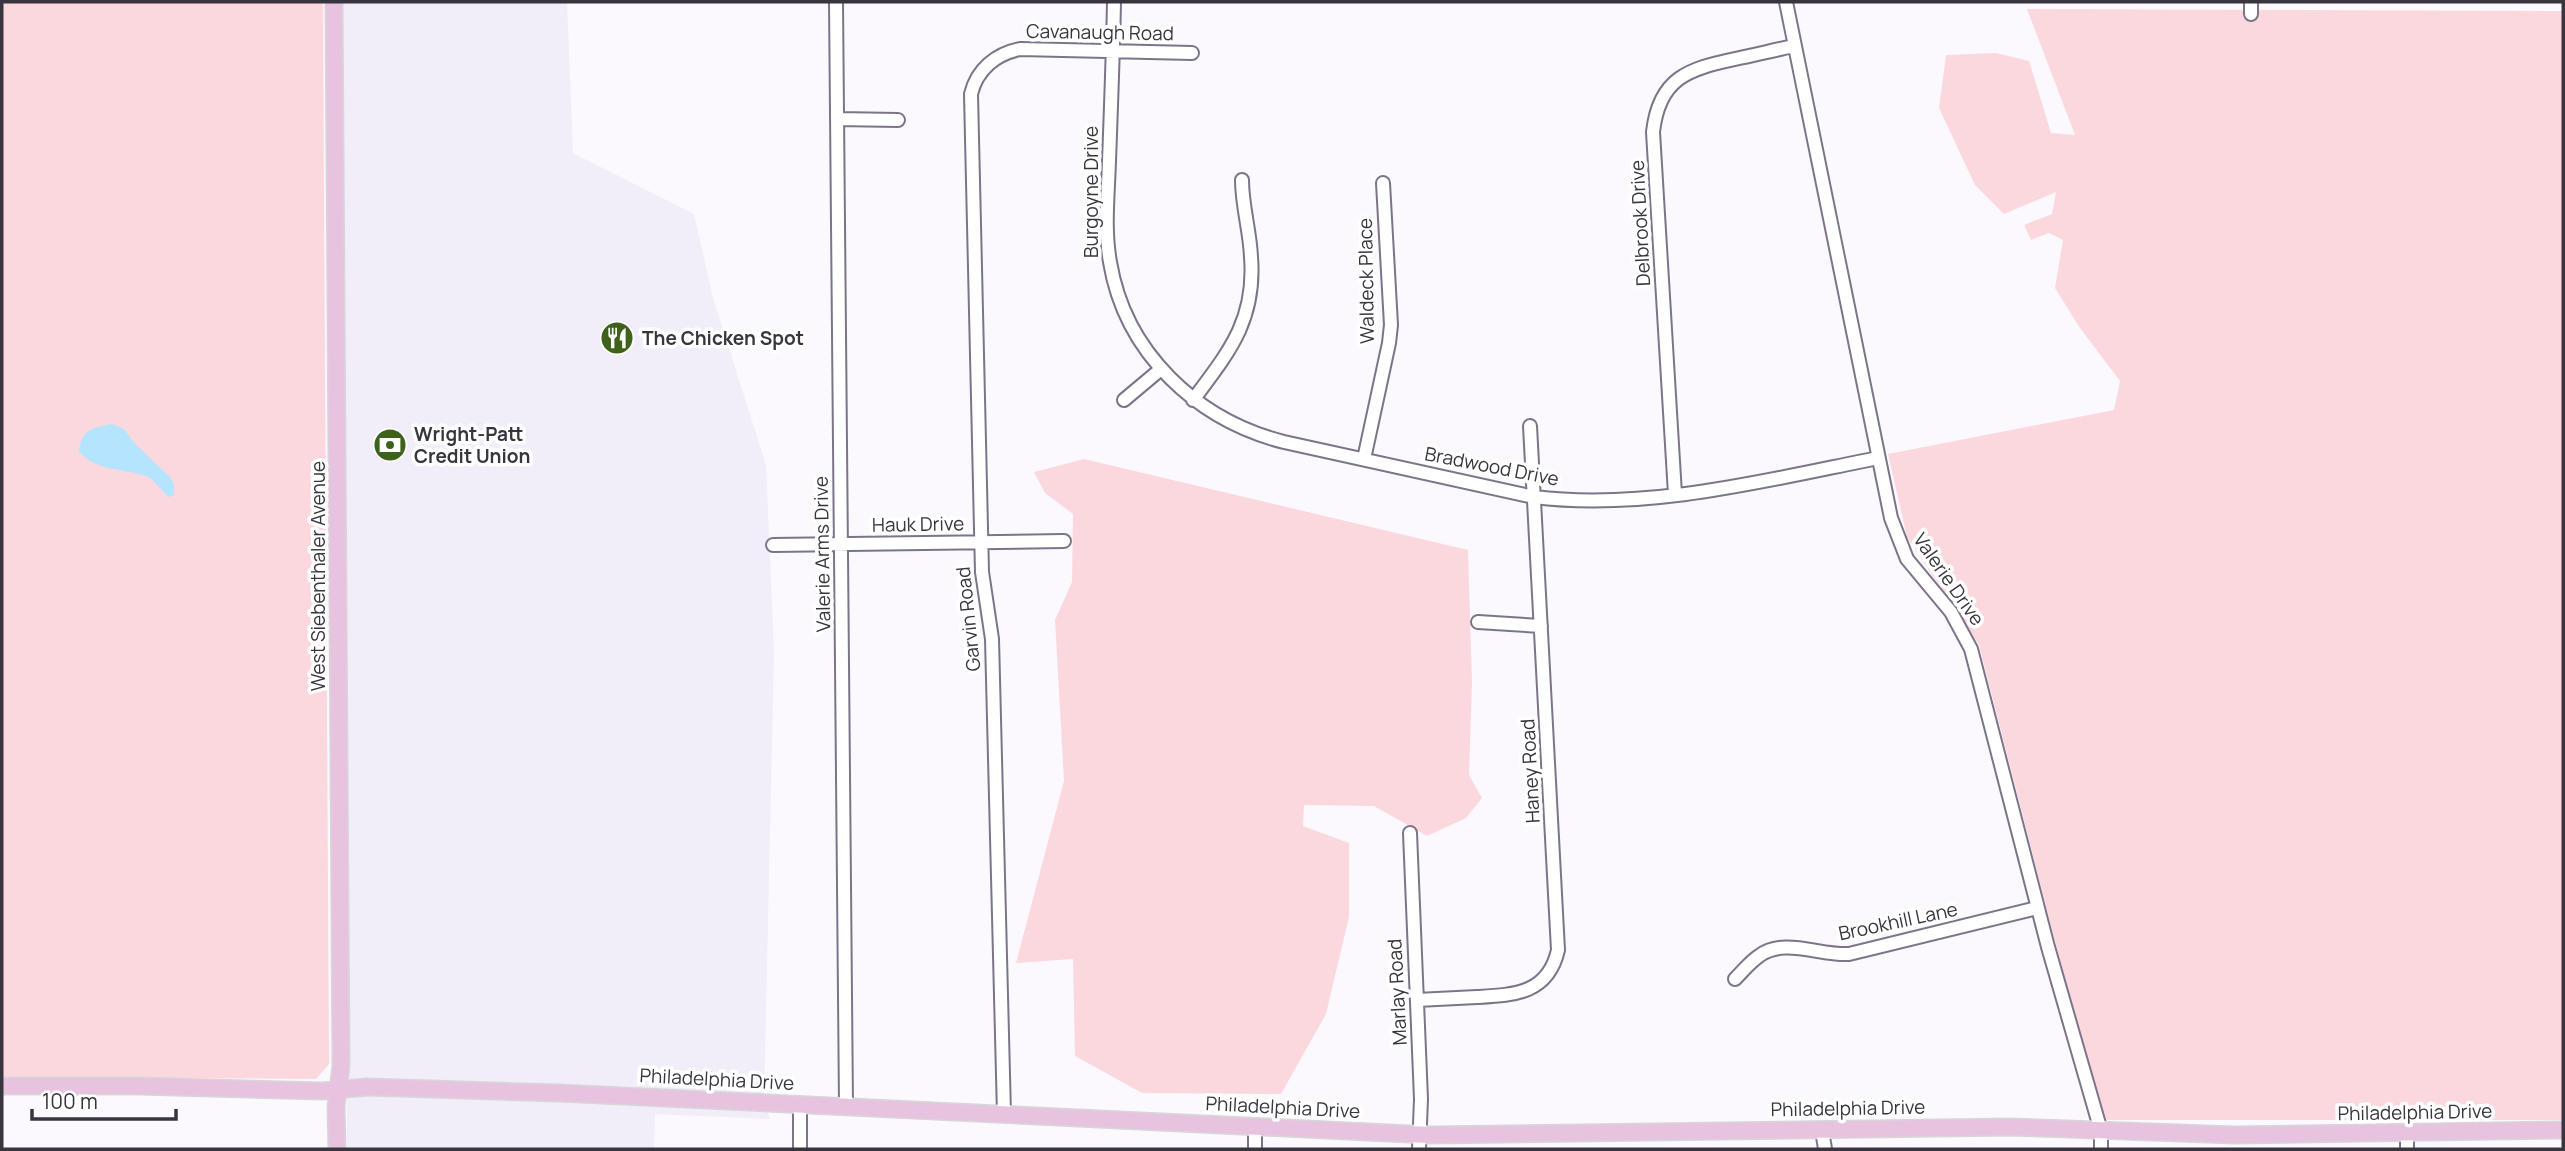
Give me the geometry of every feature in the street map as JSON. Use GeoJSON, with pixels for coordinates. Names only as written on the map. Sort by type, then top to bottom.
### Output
{"type":"FeatureCollection","features":[{"type":"Feature","properties":{"kind":"main road","name":"West Siebenthaler Avenue"},"geometry":{"type":"LineString","coordinates":[[334,2],[341,1066],[337,1149]]}},
{"type":"Feature","properties":{"kind":"main road","name":"Philadelphia Drive"},"geometry":{"type":"LineString","coordinates":[[2,1086],[338,1090],[367,1087],[510,1091],[1255,1126],[1419,1142],[2010,1127],[2101,1130],[2242,1142],[2407,1141],[2563,1130]]}},
{"type":"Feature","properties":{"kind":"street","name":"Valerie Arms Drive"},"geometry":{"type":"LineString","coordinates":[[836,2],[846,1106]]}},
{"type":"Feature","properties":{"kind":"street","name":"Burgoyne Drive"},"geometry":{"type":"LineString","coordinates":[[1114,2],[1107,229],[1110,264],[1121,304],[1131,326],[1161,369]]}},
{"type":"Feature","properties":{"kind":"street","name":"Valerie Drive"},"geometry":{"type":"LineString","coordinates":[[1786,2],[1891,518],[1907,559],[1951,612],[1971,649],[2037,908],[2101,1130],[2101,1149]]}},
{"type":"Feature","properties":{"kind":"street","name":"Delbrook Drive"},"geometry":{"type":"LineString","coordinates":[[1675,494],[1653,132],[1657,109],[1674,82],[1695,68],[1794,46]]}},
{"type":"Feature","properties":{"kind":"street","name":"Cavanaugh Road"},"geometry":{"type":"LineString","coordinates":[[971,120],[971,94],[976,80],[988,64],[1004,53],[1020,49],[1192,52]]}},
{"type":"Feature","properties":{"kind":"street"},"geometry":{"type":"LineString","coordinates":[[837,119],[898,120]]}},
{"type":"Feature","properties":{"kind":"street","name":"Garvin Road"},"geometry":{"type":"LineString","coordinates":[[971,120],[981,542],[983,586],[992,639],[1004,1114]]}},
{"type":"Feature","properties":{"kind":"street"},"geometry":{"type":"LineString","coordinates":[[1193,400],[1238,337],[1246,313],[1252,281],[1242,180]]}},
{"type":"Feature","properties":{"kind":"street","name":"Waldeck Place"},"geometry":{"type":"LineString","coordinates":[[1364,459],[1390,343],[1384,183]]}},
{"type":"Feature","properties":{"kind":"street"},"geometry":{"type":"LineString","coordinates":[[1124,400],[1161,369]]}},
{"type":"Feature","properties":{"kind":"street","name":"Bradwood Drive"},"geometry":{"type":"LineString","coordinates":[[1161,369],[1193,400],[1225,420],[1255,433],[1534,497],[1597,500],[1675,494],[1878,458]]}},
{"type":"Feature","properties":{"kind":"street","name":"Haney Road"},"geometry":{"type":"LineString","coordinates":[[1416,1000],[1520,994],[1540,982],[1555,962],[1558,943],[1530,426]]}},
{"type":"Feature","properties":{"kind":"street","name":"Hauk Drive"},"geometry":{"type":"LineString","coordinates":[[773,545],[1064,541]]}},
{"type":"Feature","properties":{"kind":"street"},"geometry":{"type":"LineString","coordinates":[[1478,622],[1541,626]]}},
{"type":"Feature","properties":{"kind":"street","name":"Marlay Road"},"geometry":{"type":"LineString","coordinates":[[1410,833],[1421,1099],[1419,1142]]}},
{"type":"Feature","properties":{"kind":"street","name":"Brookhill Lane"},"geometry":{"type":"LineString","coordinates":[[1735,979],[1761,954],[1781,947],[1826,954],[1849,954],[2037,908]]}},
{"type":"Feature","properties":{"kind":"street"},"geometry":{"type":"LineString","coordinates":[[800,1104],[800,1149]]}},
{"type":"Feature","properties":{"kind":"street"},"geometry":{"type":"LineString","coordinates":[[1255,1126],[1255,1149]]}},
{"type":"Feature","properties":{"kind":"street"},"geometry":{"type":"LineString","coordinates":[[1822,1130],[1825,1149]]}},
{"type":"Feature","properties":{"kind":"shaded area"},"geometry":{"type":"Polygon","coordinates":[[[2,2],[323,2],[329,1064],[316,1079],[2,1077],[2,2]]]}},
{"type":"Feature","properties":{"kind":"shaded area"},"geometry":{"type":"Polygon","coordinates":[[[342,2],[567,2],[573,153],[694,214],[713,298],[766,465],[774,651],[764,1102],[770,1119],[655,1114],[654,1149],[347,1149],[342,2]]]}},
{"type":"Feature","properties":{"kind":"shaded area"},"geometry":{"type":"Polygon","coordinates":[[[2027,9],[2563,11],[2563,1120],[2101,1120],[1979,645],[1907,537],[1888,454],[2114,410],[2120,381],[2080,328],[2055,288],[2063,240],[2049,233],[2031,240],[2024,225],[2052,214],[2056,192],[2004,214],[1975,185],[1939,108],[1946,55],[1996,53],[2029,61],[2051,133],[2075,135],[2027,9]]]}},
{"type":"Feature","properties":{"kind":"shaded area"},"geometry":{"type":"Polygon","coordinates":[[[1084,459],[1468,550],[1472,682],[1469,775],[1482,798],[1466,818],[1427,836],[1374,806],[1304,805],[1303,826],[1349,843],[1349,917],[1326,1014],[1281,1094],[1142,1093],[1075,1056],[1073,959],[1016,963],[1064,781],[1055,620],[1072,582],[1073,514],[1045,493],[1034,472],[1084,459]]]}},
{"type":"Feature","properties":{"kind":"water"},"geometry":{"type":"Polygon","coordinates":[[[112,424],[124,429],[135,444],[170,477],[174,484],[174,495],[169,497],[148,477],[102,466],[85,458],[79,451],[82,438],[90,431],[112,424]]]}},
{"type":"Feature","properties":{"kind":"place","name":"The Chicken Spot"},"geometry":{"type":"Point","coordinates":[617,338]}},
{"type":"Feature","properties":{"kind":"place","name":"Wright-Patt Credit Union"},"geometry":{"type":"Point","coordinates":[390,445]}}]}
